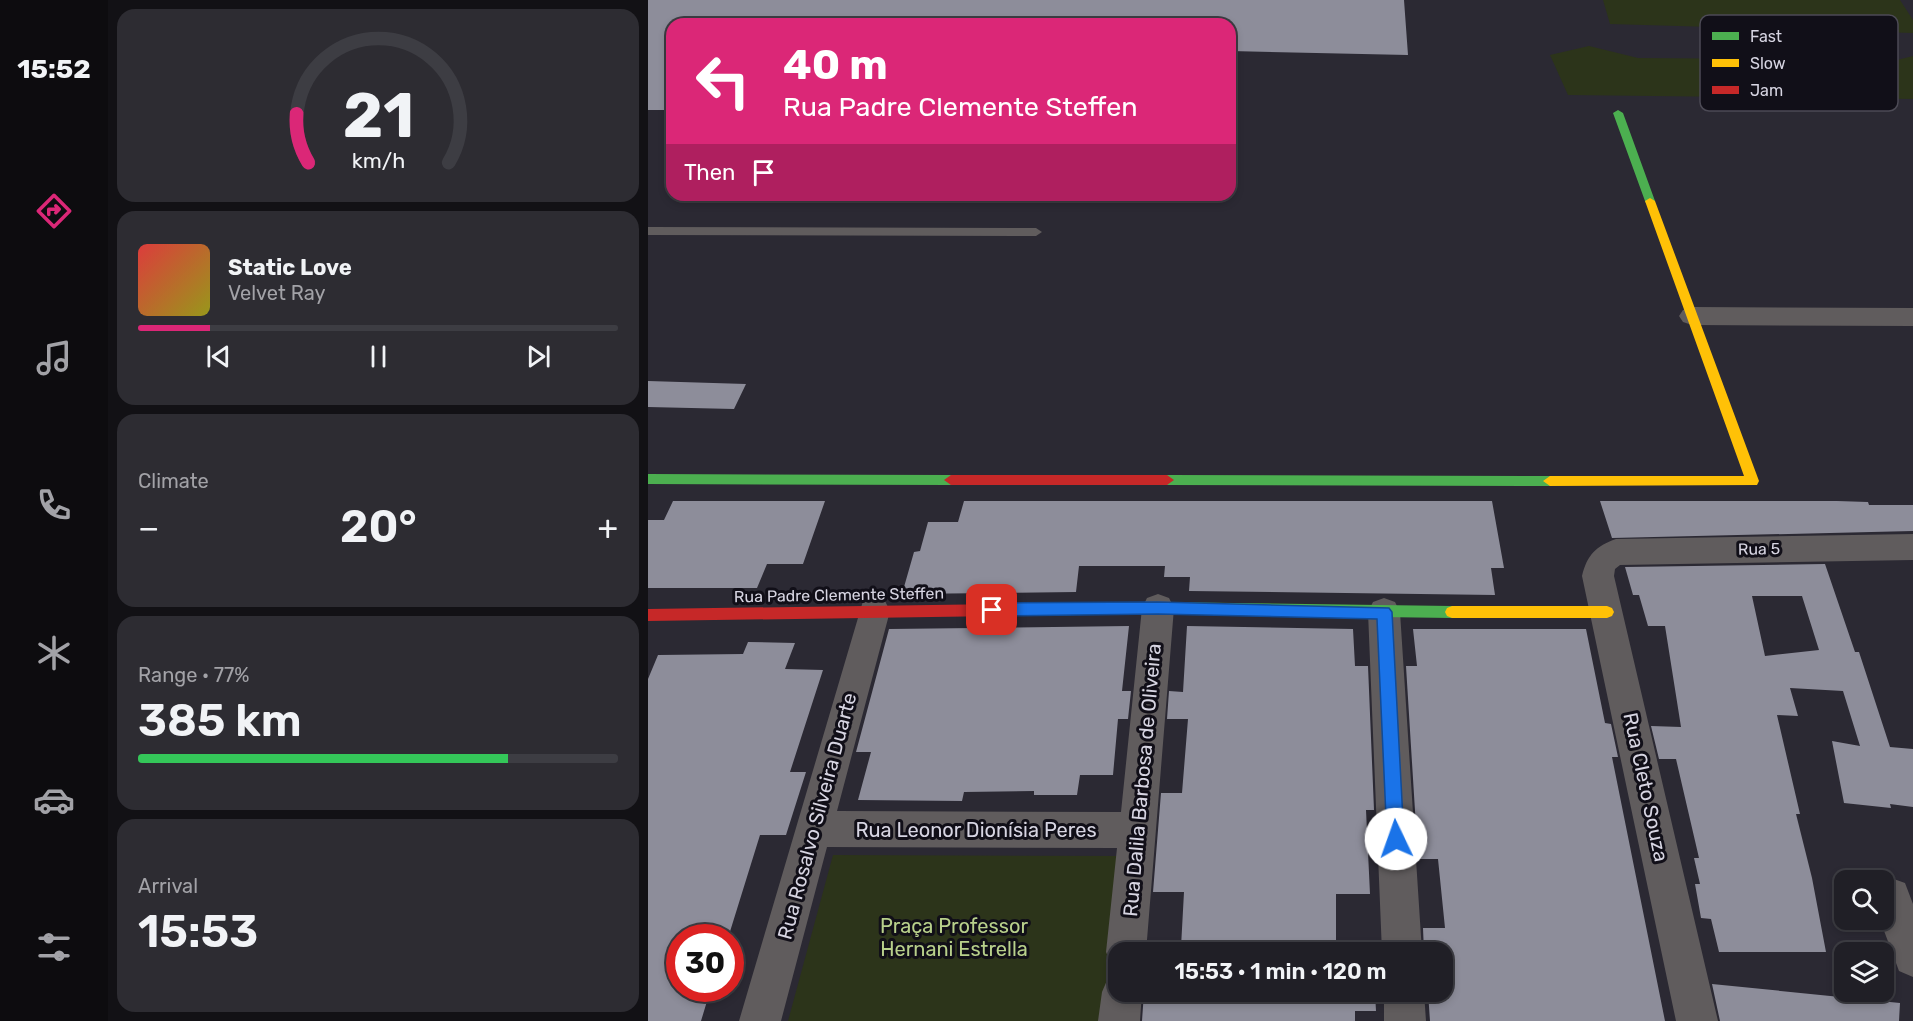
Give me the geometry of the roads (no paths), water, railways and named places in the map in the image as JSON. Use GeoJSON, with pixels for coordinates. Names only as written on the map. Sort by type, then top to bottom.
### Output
{"type":"FeatureCollection","features":[{"type":"Feature","properties":{"kind":"street"},"geometry":{"type":"LineString","coordinates":[[648,479],[1752,481],[1618,113]]}},
{"type":"Feature","properties":{"kind":"street"},"geometry":{"type":"LineString","coordinates":[[1692,316],[1913,317]]}},
{"type":"Feature","properties":{"kind":"street","name":"Rua 5"},"geometry":{"type":"LineString","coordinates":[[1606,555],[1616,552],[1913,547]]}},
{"type":"Feature","properties":{"kind":"street","name":"Rua Cleto Souza"},"geometry":{"type":"LineString","coordinates":[[1606,555],[1600,564],[1598,576],[1697,1021]]}},
{"type":"Feature","properties":{"kind":"street","name":"Rua Padre Clemente Steffen"},"geometry":{"type":"LineString","coordinates":[[648,615],[1158,608],[1384,612],[1607,612]]}},
{"type":"Feature","properties":{"kind":"street","name":"Rua Dalila Barbosa de Oliveira"},"geometry":{"type":"LineString","coordinates":[[1127,942],[1158,608]]}},
{"type":"Feature","properties":{"kind":"street","name":"Rua Rosalvo Silveira Duarte"},"geometry":{"type":"LineString","coordinates":[[760,1021],[874,611]]}},
{"type":"Feature","properties":{"kind":"street"},"geometry":{"type":"LineString","coordinates":[[1384,612],[1401,942]]}},
{"type":"Feature","properties":{"kind":"street","name":"Rua Leonor Dionísia Peres"},"geometry":{"type":"LineString","coordinates":[[814,829],[1138,830]]}},
{"type":"Feature","properties":{"kind":"street"},"geometry":{"type":"LineString","coordinates":[[1894,905],[1913,957]]}},
{"type":"Feature","properties":{"kind":"street"},"geometry":{"type":"LineString","coordinates":[[1119,1021],[1121,1002]]}},
{"type":"Feature","properties":{"kind":"street"},"geometry":{"type":"LineString","coordinates":[[1404,1002],[1405,1021]]}},
{"type":"Feature","properties":{"kind":"lane"},"geometry":{"type":"LineString","coordinates":[[648,231],[1036,232]]}},
{"type":"Feature","properties":{"kind":"park label","name":"Praça Professor Hernani Estrella"},"geometry":{"type":"Point","coordinates":[954,938]}}]}
